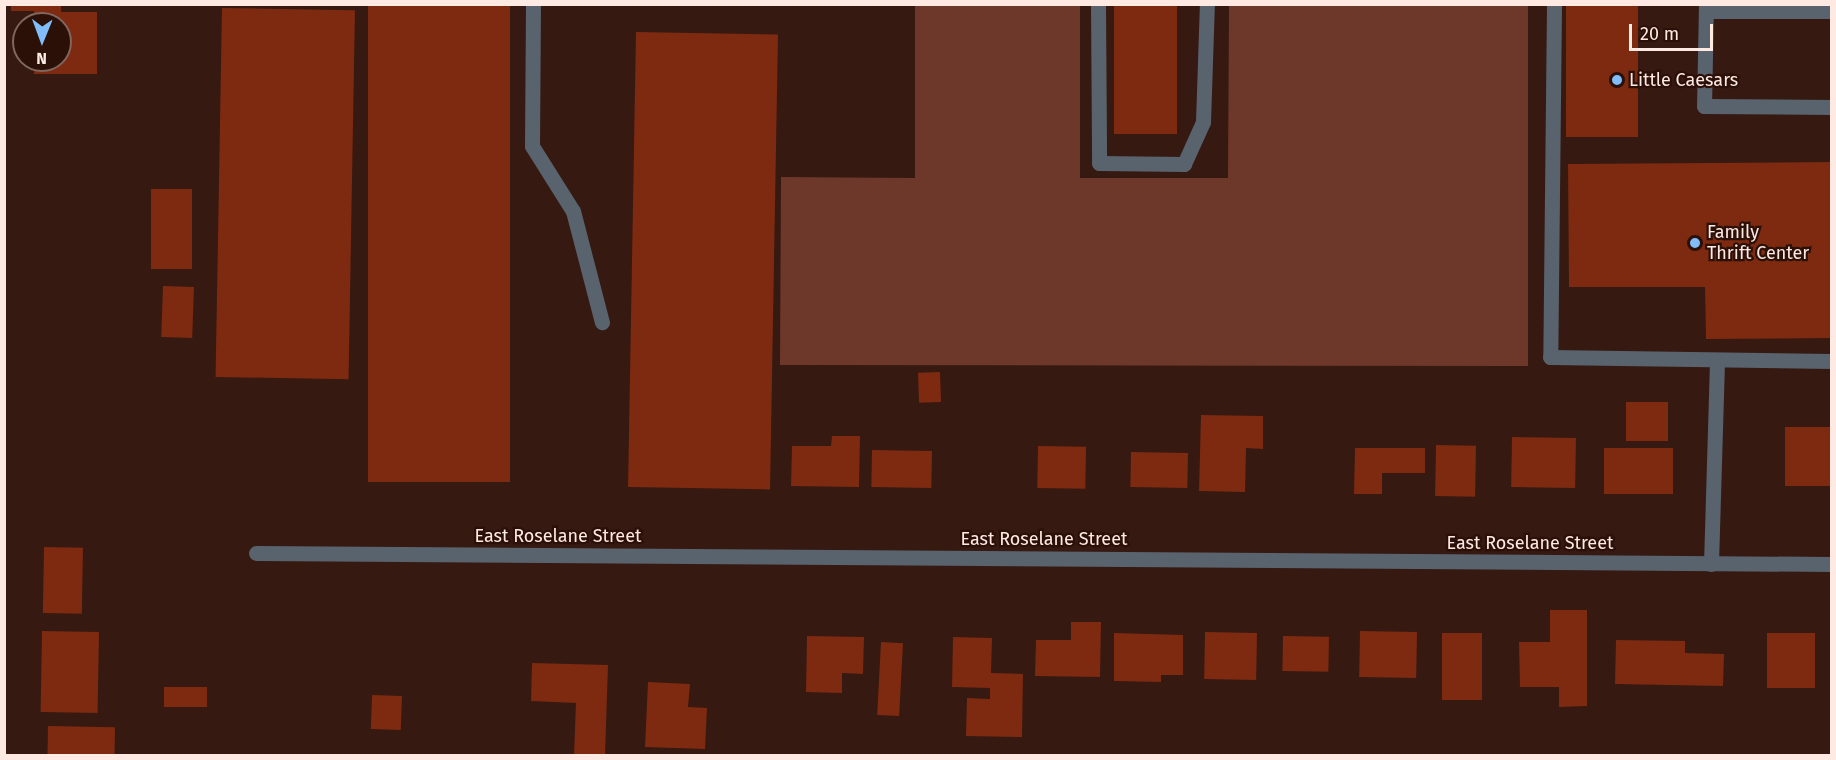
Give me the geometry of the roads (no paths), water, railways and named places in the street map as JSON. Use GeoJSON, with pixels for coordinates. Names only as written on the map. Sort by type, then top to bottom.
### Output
{"type":"FeatureCollection","features":[{"type":"Feature","properties":{"kind":"street"},"geometry":{"type":"LineString","coordinates":[[533,4],[532,146],[573,211],[602,322]]}},
{"type":"Feature","properties":{"kind":"street"},"geometry":{"type":"LineString","coordinates":[[1098,4],[1099,163],[1173,164],[1184,164],[1203,122],[1207,4]]}},
{"type":"Feature","properties":{"kind":"street"},"geometry":{"type":"LineString","coordinates":[[1554,4],[1550,357],[1832,361]]}},
{"type":"Feature","properties":{"kind":"street"},"geometry":{"type":"LineString","coordinates":[[1832,11],[1706,8],[1704,106],[1832,107]]}},
{"type":"Feature","properties":{"kind":"street"},"geometry":{"type":"LineString","coordinates":[[1711,564],[1717,361]]}},
{"type":"Feature","properties":{"kind":"street","name":"East Roselane Street"},"geometry":{"type":"LineString","coordinates":[[256,553],[1832,564]]}},
{"type":"Feature","properties":{"kind":"place","name":"Little Caesars"},"geometry":{"type":"Point","coordinates":[1617,80]}},
{"type":"Feature","properties":{"kind":"place","name":"Family Thrift Center"},"geometry":{"type":"Point","coordinates":[1695,243]}}]}
